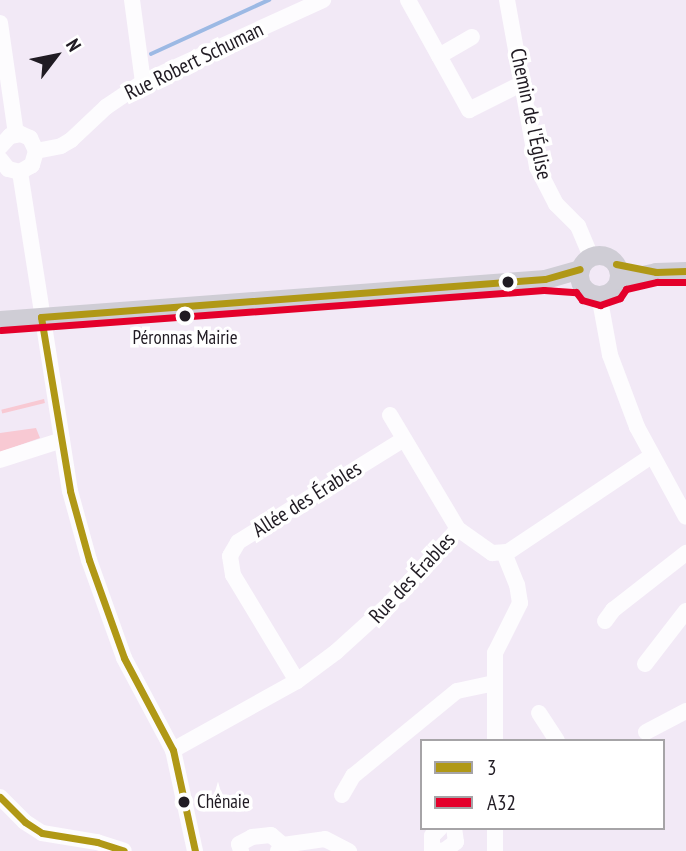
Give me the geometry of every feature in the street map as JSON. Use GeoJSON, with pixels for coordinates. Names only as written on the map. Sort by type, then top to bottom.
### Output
{"type":"FeatureCollection","features":[{"type":"Feature","properties":{"kind":"main road"},"geometry":{"type":"LineString","coordinates":[[0,320],[545,279],[564,283],[584,269],[604,256],[617,272],[614,289],[599,295],[588,291],[584,269]]}},
{"type":"Feature","properties":{"kind":"main road"},"geometry":{"type":"LineString","coordinates":[[617,272],[686,271]]}},
{"type":"Feature","properties":{"kind":"street"},"geometry":{"type":"LineString","coordinates":[[132,0],[143,82]]}},
{"type":"Feature","properties":{"kind":"street","name":"Rue Robert Schuman"},"geometry":{"type":"LineString","coordinates":[[36,151],[61,146],[71,140],[106,107],[143,82],[323,0]]}},
{"type":"Feature","properties":{"kind":"street"},"geometry":{"type":"LineString","coordinates":[[408,0],[469,110],[523,83]]}},
{"type":"Feature","properties":{"kind":"street","name":"Chemin de l'Église"},"geometry":{"type":"LineString","coordinates":[[507,0],[537,167],[556,204],[578,226],[584,269]]}},
{"type":"Feature","properties":{"kind":"street"},"geometry":{"type":"LineString","coordinates":[[0,23],[16,134]]}},
{"type":"Feature","properties":{"kind":"street"},"geometry":{"type":"LineString","coordinates":[[439,56],[472,37]]}},
{"type":"Feature","properties":{"kind":"street"},"geometry":{"type":"LineString","coordinates":[[0,146],[5,139],[16,134],[30,138],[36,151],[32,165],[20,172],[8,169],[0,159]]}},
{"type":"Feature","properties":{"kind":"street"},"geometry":{"type":"LineString","coordinates":[[20,172],[70,491],[124,658],[173,750],[188,848]]}},
{"type":"Feature","properties":{"kind":"street"},"geometry":{"type":"LineString","coordinates":[[599,295],[610,355],[650,457],[686,517]]}},
{"type":"Feature","properties":{"kind":"street"},"geometry":{"type":"LineString","coordinates":[[390,415],[458,529]]}},
{"type":"Feature","properties":{"kind":"street","name":"Allée des Érables"},"geometry":{"type":"LineString","coordinates":[[297,681],[233,575],[230,556],[238,542],[404,439]]}},
{"type":"Feature","properties":{"kind":"street"},"geometry":{"type":"LineString","coordinates":[[0,460],[62,440]]}},
{"type":"Feature","properties":{"kind":"street"},"geometry":{"type":"LineString","coordinates":[[495,739],[495,653],[520,603],[517,585],[504,552],[650,457]]}},
{"type":"Feature","properties":{"kind":"street","name":"Rue des Érables"},"geometry":{"type":"LineString","coordinates":[[173,750],[297,681],[364,629],[458,529],[492,553],[504,552]]}},
{"type":"Feature","properties":{"kind":"street"},"geometry":{"type":"LineString","coordinates":[[605,621],[613,610],[686,553]]}},
{"type":"Feature","properties":{"kind":"street"},"geometry":{"type":"LineString","coordinates":[[645,664],[686,611]]}},
{"type":"Feature","properties":{"kind":"street"},"geometry":{"type":"LineString","coordinates":[[342,795],[353,776],[457,691],[495,683]]}},
{"type":"Feature","properties":{"kind":"street"},"geometry":{"type":"LineString","coordinates":[[646,732],[686,711]]}},
{"type":"Feature","properties":{"kind":"street"},"geometry":{"type":"LineString","coordinates":[[539,713],[555,739]]}},
{"type":"Feature","properties":{"kind":"street"},"geometry":{"type":"LineString","coordinates":[[0,797],[25,822],[42,833],[97,842],[124,851]]}},
{"type":"Feature","properties":{"kind":"street"},"geometry":{"type":"LineString","coordinates":[[438,830],[432,836],[432,850],[444,851],[456,842],[454,830]]}},
{"type":"Feature","properties":{"kind":"street"},"geometry":{"type":"LineString","coordinates":[[495,830],[495,851]]}},
{"type":"Feature","properties":{"kind":"street"},"geometry":{"type":"LineString","coordinates":[[241,851],[239,844],[251,837],[271,835],[280,848],[325,839],[349,851]]}},
{"type":"Feature","properties":{"kind":"shaded area"},"geometry":{"type":"Polygon","coordinates":[[[44,399],[45,403],[2,414],[1,410],[44,399]]]}},
{"type":"Feature","properties":{"kind":"shaded area"},"geometry":{"type":"Polygon","coordinates":[[[36,428],[40,438],[0,452],[0,433],[36,428]]]}},
{"type":"Feature","properties":{"kind":"waterway"},"geometry":{"type":"LineString","coordinates":[[151,54],[269,0]]}},
{"type":"Feature","properties":{"kind":"transit line","name":"3"},"geometry":{"type":"LineString","coordinates":[[616,264],[656,272],[686,271]]}},
{"type":"Feature","properties":{"kind":"transit line","name":"3"},"geometry":{"type":"LineString","coordinates":[[41,317],[545,279],[580,269]]}},
{"type":"Feature","properties":{"kind":"transit line","name":"A32"},"geometry":{"type":"LineString","coordinates":[[1,330],[544,290],[576,292],[582,300],[600,305],[620,298],[626,289],[657,282],[686,282]]}},
{"type":"Feature","properties":{"kind":"transit line","name":"3"},"geometry":{"type":"LineString","coordinates":[[41,317],[70,491],[89,560],[124,658],[173,750],[195,851]]}},
{"type":"Feature","properties":{"kind":"transit line","name":"3"},"geometry":{"type":"LineString","coordinates":[[0,797],[25,822],[42,833],[97,842],[124,851]]}},
{"type":"Feature","properties":{"kind":"place","name":"Péronnas Mairie"},"geometry":{"type":"Point","coordinates":[185,316]}},
{"type":"Feature","properties":{"kind":"place","name":"Chênaie"},"geometry":{"type":"Point","coordinates":[184,802]}}]}
